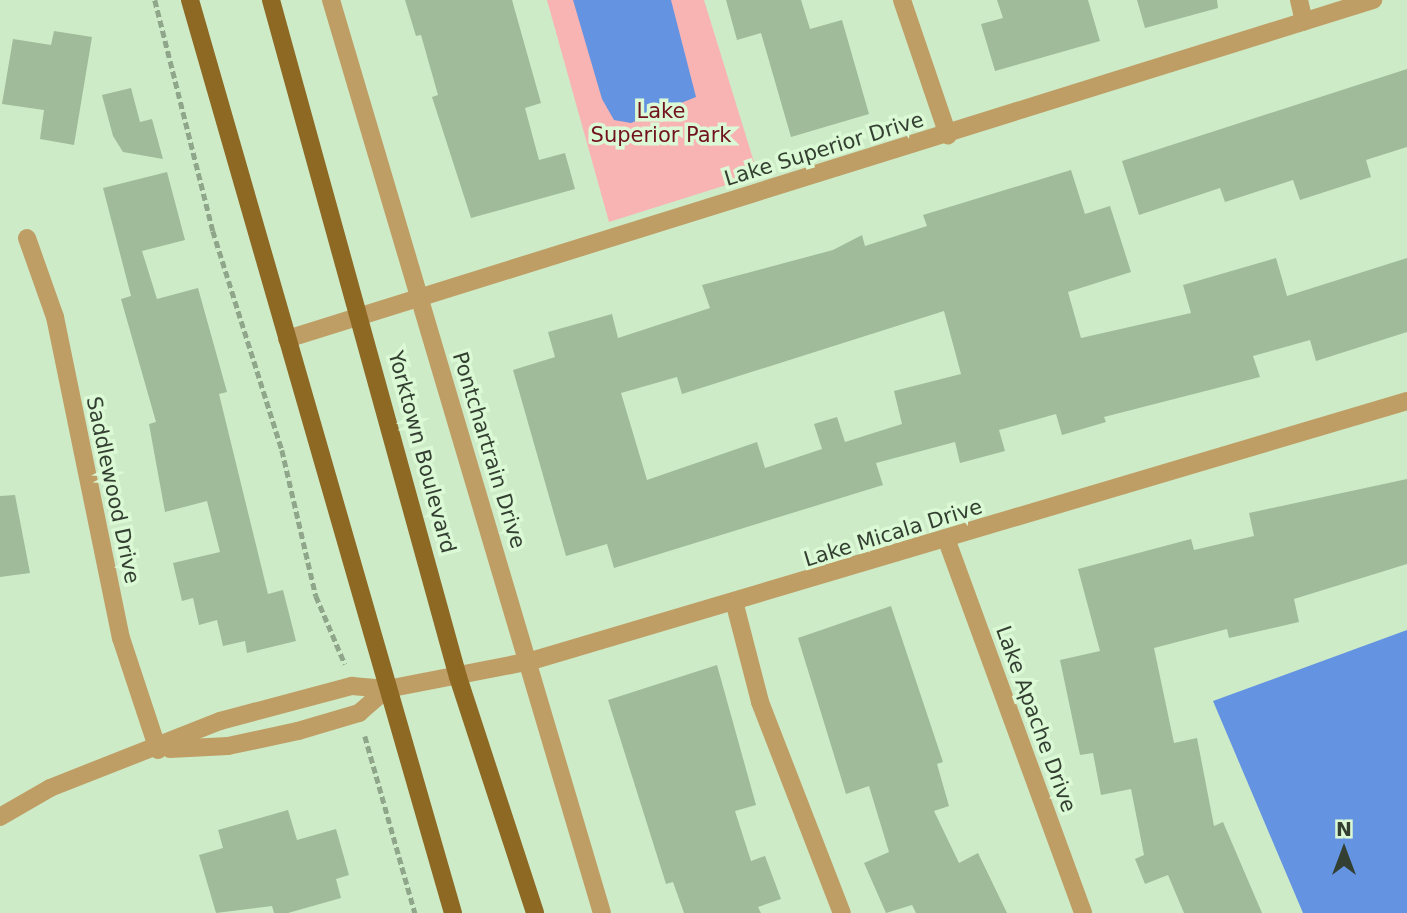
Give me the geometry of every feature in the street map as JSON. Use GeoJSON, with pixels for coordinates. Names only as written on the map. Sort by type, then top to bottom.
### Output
{"type":"FeatureCollection","features":[{"type":"Feature","properties":{"kind":"main road"},"geometry":{"type":"LineString","coordinates":[[190,0],[453,913]]}},
{"type":"Feature","properties":{"kind":"main road","name":"Yorktown Boulevard"},"geometry":{"type":"LineString","coordinates":[[271,0],[362,315],[458,677],[535,913]]}},
{"type":"Feature","properties":{"kind":"street","name":"Pontchartrain Drive"},"geometry":{"type":"LineString","coordinates":[[331,0],[417,297],[531,661],[574,834],[602,913]]}},
{"type":"Feature","properties":{"kind":"street"},"geometry":{"type":"LineString","coordinates":[[902,0],[948,135]]}},
{"type":"Feature","properties":{"kind":"street"},"geometry":{"type":"LineString","coordinates":[[1299,0],[1304,22]]}},
{"type":"Feature","properties":{"kind":"street","name":"Lake Superior Drive"},"geometry":{"type":"LineString","coordinates":[[287,339],[948,135],[1373,0]]}},
{"type":"Feature","properties":{"kind":"street","name":"Saddlewood Drive"},"geometry":{"type":"LineString","coordinates":[[27,238],[55,317],[121,638],[158,750]]}},
{"type":"Feature","properties":{"kind":"street","name":"Lake Micala Drive"},"geometry":{"type":"LineString","coordinates":[[0,817],[50,789],[158,750],[220,721],[352,686],[387,689],[531,661],[735,605],[1407,401]]}},
{"type":"Feature","properties":{"kind":"street","name":"Lake Apache Drive"},"geometry":{"type":"LineString","coordinates":[[947,541],[1083,913]]}},
{"type":"Feature","properties":{"kind":"street"},"geometry":{"type":"LineString","coordinates":[[735,605],[760,702],[842,913]]}},
{"type":"Feature","properties":{"kind":"street","name":"Lake Micala Drive"},"geometry":{"type":"LineString","coordinates":[[158,750],[228,746],[359,713],[387,689]]}},
{"type":"Feature","properties":{"kind":"path"},"geometry":{"type":"LineString","coordinates":[[155,0],[213,231],[282,450],[316,596],[352,686]]}},
{"type":"Feature","properties":{"kind":"path"},"geometry":{"type":"LineString","coordinates":[[359,713],[415,913]]}},
{"type":"Feature","properties":{"kind":"green space","name":"Lake Superior Park"},"geometry":{"type":"Polygon","coordinates":[[[547,0],[704,0],[758,175],[609,222],[547,0]]]}},
{"type":"Feature","properties":{"kind":"water"},"geometry":{"type":"Polygon","coordinates":[[[573,0],[671,0],[696,97],[631,123],[614,120],[602,99],[573,0]]]}},
{"type":"Feature","properties":{"kind":"water"},"geometry":{"type":"Polygon","coordinates":[[[1407,630],[1407,913],[1303,913],[1213,701],[1407,630]]]}},
{"type":"Feature","properties":{"kind":"building"},"geometry":{"type":"Polygon","coordinates":[[[405,0],[512,0],[541,103],[525,108],[539,160],[565,153],[575,189],[471,218],[432,97],[438,95],[421,35],[416,36],[405,0]]]}},
{"type":"Feature","properties":{"kind":"building"},"geometry":{"type":"Polygon","coordinates":[[[726,0],[801,0],[810,29],[842,20],[869,114],[791,137],[761,33],[737,40],[726,0]]]}},
{"type":"Feature","properties":{"kind":"building"},"geometry":{"type":"Polygon","coordinates":[[[997,0],[1088,0],[1100,41],[995,71],[981,24],[1003,18],[997,0]]]}},
{"type":"Feature","properties":{"kind":"building"},"geometry":{"type":"Polygon","coordinates":[[[1137,0],[1217,0],[1218,8],[1145,28],[1137,0]]]}},
{"type":"Feature","properties":{"kind":"building"},"geometry":{"type":"Polygon","coordinates":[[[54,31],[92,37],[74,145],[40,139],[44,110],[2,104],[13,39],[51,45],[54,31]]]}},
{"type":"Feature","properties":{"kind":"building"},"geometry":{"type":"Polygon","coordinates":[[[1407,69],[1407,147],[1366,160],[1371,177],[1300,200],[1293,180],[1225,202],[1220,188],[1139,215],[1122,161],[1407,69]]]}},
{"type":"Feature","properties":{"kind":"building"},"geometry":{"type":"Polygon","coordinates":[[[131,88],[140,122],[152,119],[163,159],[123,152],[113,136],[102,95],[131,88]]]}},
{"type":"Feature","properties":{"kind":"building"},"geometry":{"type":"Polygon","coordinates":[[[1071,170],[1085,214],[1110,206],[1131,272],[1068,292],[1081,338],[1191,313],[1183,285],[1276,258],[1287,296],[1407,258],[1407,332],[1316,361],[1310,340],[1253,356],[1260,377],[1104,417],[1106,422],[1062,435],[1056,414],[999,430],[1005,451],[960,463],[955,442],[876,463],[883,485],[614,568],[607,544],[566,556],[513,370],[555,357],[548,332],[612,314],[618,338],[710,308],[702,285],[833,250],[862,235],[865,246],[927,226],[923,215],[1071,170]],[[944,311],[682,394],[677,377],[621,393],[647,480],[757,442],[765,468],[822,449],[814,424],[837,417],[845,442],[902,424],[894,391],[961,374],[944,311]]]}},
{"type":"Feature","properties":{"kind":"building"},"geometry":{"type":"Polygon","coordinates":[[[167,172],[185,240],[142,251],[157,299],[198,288],[227,392],[219,394],[268,594],[283,590],[296,641],[247,653],[245,641],[223,646],[217,620],[199,625],[193,598],[182,601],[173,563],[220,552],[207,501],[165,512],[149,424],[156,422],[121,299],[131,296],[103,188],[167,172]]]}},
{"type":"Feature","properties":{"kind":"building"},"geometry":{"type":"Polygon","coordinates":[[[1407,479],[1407,564],[1294,599],[1299,622],[1229,638],[1227,629],[1154,648],[1174,743],[1197,738],[1214,826],[1223,822],[1262,913],[1184,913],[1168,875],[1145,884],[1135,859],[1144,855],[1131,789],[1101,795],[1093,753],[1080,755],[1060,660],[1100,651],[1078,569],[1191,539],[1194,550],[1254,536],[1249,513],[1407,479]]]}},
{"type":"Feature","properties":{"kind":"building"},"geometry":{"type":"Polygon","coordinates":[[[15,495],[30,573],[0,577],[0,496],[15,495]]]}},
{"type":"Feature","properties":{"kind":"building"},"geometry":{"type":"Polygon","coordinates":[[[891,606],[943,762],[937,764],[949,806],[934,811],[959,863],[978,853],[1007,913],[916,913],[912,905],[886,913],[864,863],[889,852],[869,786],[846,794],[798,638],[891,606]]]}},
{"type":"Feature","properties":{"kind":"building"},"geometry":{"type":"Polygon","coordinates":[[[717,665],[756,805],[735,811],[751,861],[765,856],[781,899],[758,907],[761,913],[684,913],[673,882],[666,884],[608,700],[717,665]]]}},
{"type":"Feature","properties":{"kind":"building"},"geometry":{"type":"Polygon","coordinates":[[[288,810],[297,840],[336,829],[349,875],[336,879],[341,898],[288,913],[274,913],[272,906],[216,913],[199,855],[223,848],[218,830],[288,810]]]}}]}
